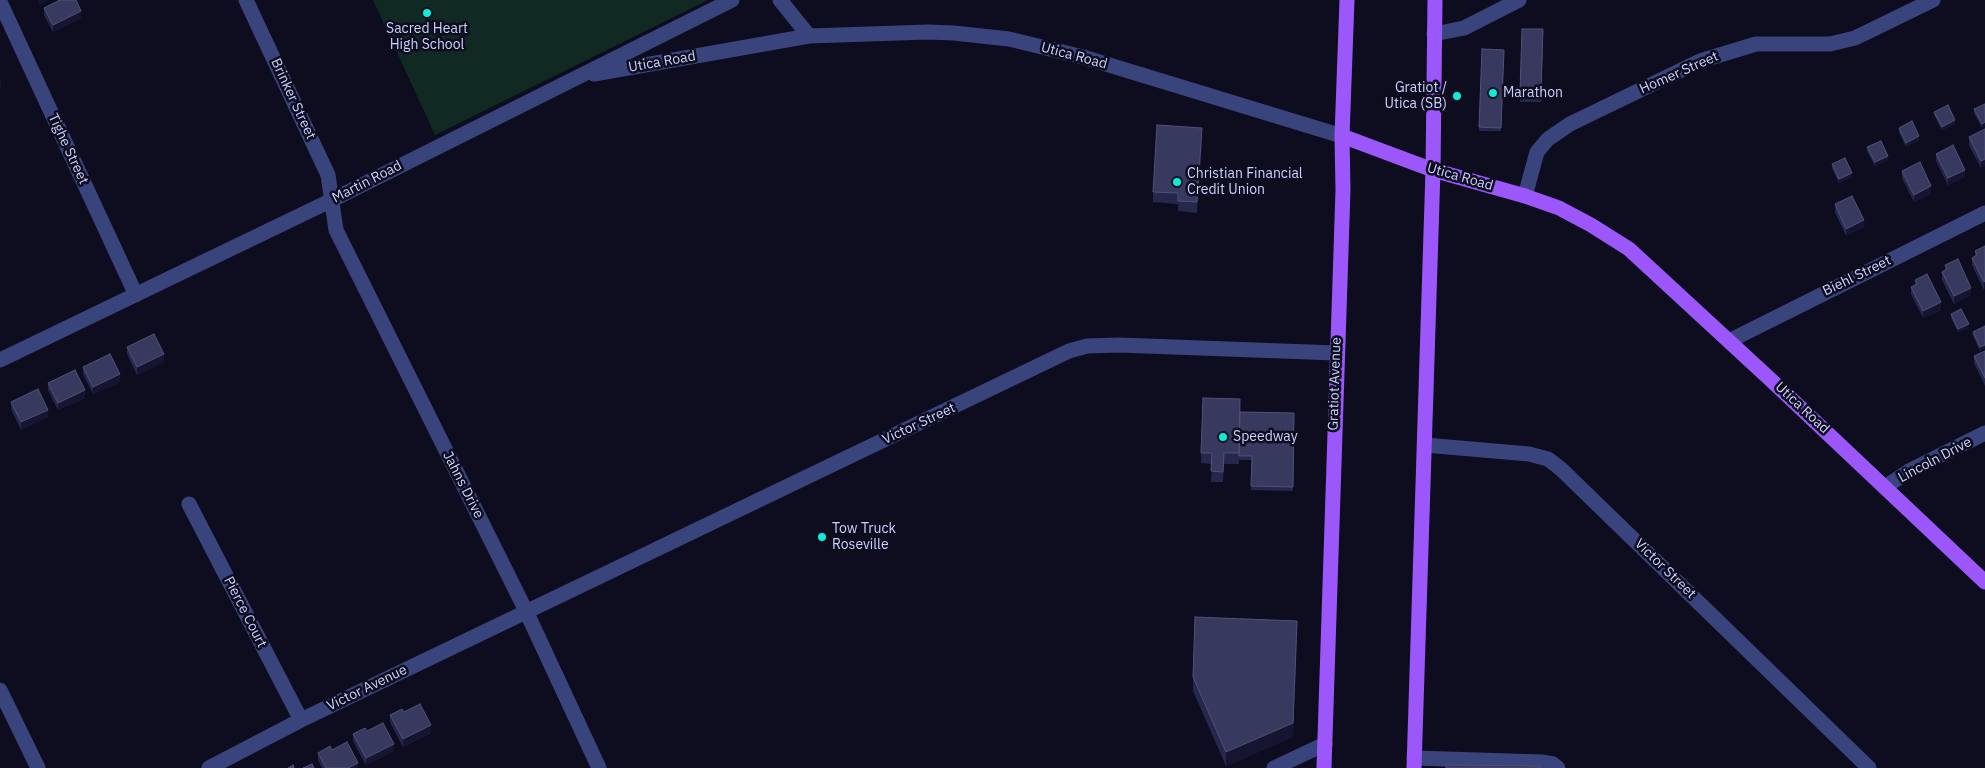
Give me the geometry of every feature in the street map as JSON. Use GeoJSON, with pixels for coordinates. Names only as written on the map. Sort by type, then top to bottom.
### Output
{"type":"FeatureCollection","features":[{"type":"Feature","properties":{"kind":"main road","name":"Gratiot Avenue"},"geometry":{"type":"LineString","coordinates":[[1324,768],[1336,353],[1343,190],[1342,136],[1347,0]]}},
{"type":"Feature","properties":{"kind":"main road"},"geometry":{"type":"LineString","coordinates":[[1414,763],[1433,170],[1435,0]]}},
{"type":"Feature","properties":{"kind":"main road","name":"Utica Road"},"geometry":{"type":"LineString","coordinates":[[1342,136],[1433,170],[1525,196],[1559,208],[1591,225],[1629,249],[1985,582]]}},
{"type":"Feature","properties":{"kind":"street","name":"Brinker Street"},"geometry":{"type":"LineString","coordinates":[[246,0],[328,174],[330,201]]}},
{"type":"Feature","properties":{"kind":"street","name":"Martin Road"},"geometry":{"type":"LineString","coordinates":[[0,360],[330,201],[732,0]]}},
{"type":"Feature","properties":{"kind":"street"},"geometry":{"type":"LineString","coordinates":[[780,0],[809,36]]}},
{"type":"Feature","properties":{"kind":"street"},"geometry":{"type":"LineString","coordinates":[[1434,34],[1464,28],[1519,0]]}},
{"type":"Feature","properties":{"kind":"street","name":"Homer Street"},"geometry":{"type":"LineString","coordinates":[[1525,196],[1537,152],[1548,140],[1570,124],[1700,61],[1756,44],[1830,44],[1854,38],[1933,0]]}},
{"type":"Feature","properties":{"kind":"street","name":"Tighe Street"},"geometry":{"type":"LineString","coordinates":[[0,2],[136,295]]}},
{"type":"Feature","properties":{"kind":"street","name":"Utica Road"},"geometry":{"type":"LineString","coordinates":[[574,78],[660,61],[809,36],[928,32],[954,33],[1009,39],[1083,57],[1342,136]]}},
{"type":"Feature","properties":{"kind":"street","name":"Jahns Drive"},"geometry":{"type":"LineString","coordinates":[[330,201],[336,230],[526,612],[599,768]]}},
{"type":"Feature","properties":{"kind":"street","name":"Biehl Street"},"geometry":{"type":"LineString","coordinates":[[1729,341],[1985,213]]}},
{"type":"Feature","properties":{"kind":"street","name":"Victor Street"},"geometry":{"type":"LineString","coordinates":[[526,612],[1069,351],[1087,346],[1119,345],[1336,353]]}},
{"type":"Feature","properties":{"kind":"street","name":"Lincoln Drive"},"geometry":{"type":"LineString","coordinates":[[1885,487],[1909,471],[1985,434]]}},
{"type":"Feature","properties":{"kind":"street","name":"Victor Street"},"geometry":{"type":"LineString","coordinates":[[1425,445],[1529,454],[1548,459],[1561,468],[1869,768]]}},
{"type":"Feature","properties":{"kind":"street","name":"Pierce Court"},"geometry":{"type":"LineString","coordinates":[[189,504],[301,720]]}},
{"type":"Feature","properties":{"kind":"street","name":"Victor Avenue"},"geometry":{"type":"LineString","coordinates":[[209,768],[301,720],[526,612]]}},
{"type":"Feature","properties":{"kind":"street"},"geometry":{"type":"LineString","coordinates":[[0,690],[38,768]]}},
{"type":"Feature","properties":{"kind":"street"},"geometry":{"type":"LineString","coordinates":[[1274,768],[1325,744]]}},
{"type":"Feature","properties":{"kind":"street"},"geometry":{"type":"LineString","coordinates":[[1414,763],[1542,762],[1553,764],[1558,768]]}},
{"type":"Feature","properties":{"kind":"green space"},"geometry":{"type":"Polygon","coordinates":[[[373,0],[708,0],[435,135],[373,0]]]}},
{"type":"Feature","properties":{"kind":"building"},"geometry":{"type":"Polygon","coordinates":[[[60,0],[76,0],[81,11],[53,25],[44,8],[60,0]]]}},
{"type":"Feature","properties":{"kind":"building"},"geometry":{"type":"Polygon","coordinates":[[[1522,29],[1543,29],[1541,92],[1520,91],[1522,29]]]}},
{"type":"Feature","properties":{"kind":"building"},"geometry":{"type":"Polygon","coordinates":[[[1482,49],[1504,50],[1501,128],[1479,127],[1482,49]]]}},
{"type":"Feature","properties":{"kind":"building"},"geometry":{"type":"Polygon","coordinates":[[[1985,104],[1985,122],[1982,124],[1974,109],[1985,104]]]}},
{"type":"Feature","properties":{"kind":"building"},"geometry":{"type":"Polygon","coordinates":[[[1948,105],[1955,120],[1942,127],[1934,112],[1948,105]]]}},
{"type":"Feature","properties":{"kind":"building"},"geometry":{"type":"Polygon","coordinates":[[[1912,121],[1919,136],[1906,143],[1899,128],[1912,121]]]}},
{"type":"Feature","properties":{"kind":"building","name":"Christian Financial Credit Union"},"geometry":{"type":"Polygon","coordinates":[[[1157,125],[1202,128],[1197,202],[1178,201],[1178,193],[1153,192],[1157,125]]]}},
{"type":"Feature","properties":{"kind":"building"},"geometry":{"type":"Polygon","coordinates":[[[1985,129],[1985,159],[1981,161],[1969,137],[1985,129]]]}},
{"type":"Feature","properties":{"kind":"building"},"geometry":{"type":"Polygon","coordinates":[[[1881,141],[1888,156],[1875,162],[1867,147],[1881,141]]]}},
{"type":"Feature","properties":{"kind":"building"},"geometry":{"type":"Polygon","coordinates":[[[1953,145],[1965,170],[1948,178],[1936,154],[1953,145]]]}},
{"type":"Feature","properties":{"kind":"building"},"geometry":{"type":"Polygon","coordinates":[[[1845,158],[1852,173],[1839,179],[1832,164],[1845,158]]]}},
{"type":"Feature","properties":{"kind":"building"},"geometry":{"type":"Polygon","coordinates":[[[1920,162],[1931,186],[1914,195],[1902,171],[1920,162]]]}},
{"type":"Feature","properties":{"kind":"building"},"geometry":{"type":"Polygon","coordinates":[[[1852,196],[1864,220],[1846,229],[1835,204],[1852,196]]]}},
{"type":"Feature","properties":{"kind":"building"},"geometry":{"type":"Polygon","coordinates":[[[1985,246],[1984,282],[1972,258],[1977,255],[1975,251],[1985,246]]]}},
{"type":"Feature","properties":{"kind":"building"},"geometry":{"type":"Polygon","coordinates":[[[1958,259],[1971,288],[1954,296],[1942,272],[1947,269],[1945,265],[1958,259]]]}},
{"type":"Feature","properties":{"kind":"building"},"geometry":{"type":"Polygon","coordinates":[[[1927,274],[1941,302],[1923,311],[1911,287],[1917,284],[1915,280],[1927,274]]]}},
{"type":"Feature","properties":{"kind":"building"},"geometry":{"type":"Polygon","coordinates":[[[1961,309],[1969,324],[1958,329],[1951,314],[1961,309]]]}},
{"type":"Feature","properties":{"kind":"building"},"geometry":{"type":"Polygon","coordinates":[[[1985,326],[1985,345],[1980,347],[1973,332],[1985,326]]]}},
{"type":"Feature","properties":{"kind":"building"},"geometry":{"type":"Polygon","coordinates":[[[154,334],[164,354],[137,367],[127,347],[154,334]]]}},
{"type":"Feature","properties":{"kind":"building"},"geometry":{"type":"Polygon","coordinates":[[[1985,351],[1985,378],[1974,356],[1985,351]]]}},
{"type":"Feature","properties":{"kind":"building"},"geometry":{"type":"Polygon","coordinates":[[[110,354],[120,374],[93,387],[83,367],[110,354]]]}},
{"type":"Feature","properties":{"kind":"building"},"geometry":{"type":"Polygon","coordinates":[[[75,370],[85,390],[58,403],[48,383],[75,370]]]}},
{"type":"Feature","properties":{"kind":"building"},"geometry":{"type":"Polygon","coordinates":[[[38,389],[48,410],[21,422],[11,402],[38,389]]]}},
{"type":"Feature","properties":{"kind":"building"},"geometry":{"type":"Polygon","coordinates":[[[1203,398],[1240,399],[1239,453],[1224,453],[1223,472],[1211,471],[1212,453],[1201,453],[1203,398]]]}},
{"type":"Feature","properties":{"kind":"building"},"geometry":{"type":"Polygon","coordinates":[[[1240,412],[1294,413],[1293,487],[1251,486],[1252,456],[1239,456],[1240,412]]]}},
{"type":"Feature","properties":{"kind":"building"},"geometry":{"type":"Polygon","coordinates":[[[1195,617],[1297,621],[1293,723],[1226,752],[1193,677],[1195,617]]]}},
{"type":"Feature","properties":{"kind":"building"},"geometry":{"type":"Polygon","coordinates":[[[420,704],[431,725],[403,739],[390,715],[402,709],[404,712],[420,704]]]}},
{"type":"Feature","properties":{"kind":"building"},"geometry":{"type":"Polygon","coordinates":[[[383,723],[394,744],[366,758],[353,734],[365,728],[367,731],[383,723]]]}},
{"type":"Feature","properties":{"kind":"building"},"geometry":{"type":"Polygon","coordinates":[[[347,742],[358,763],[348,768],[326,768],[318,753],[330,746],[332,750],[347,742]]]}},
{"type":"Feature","properties":{"kind":"building"},"geometry":{"type":"Polygon","coordinates":[[[312,764],[314,768],[303,768],[312,764]]]}},
{"type":"Feature","properties":{"kind":"building"},"geometry":{"type":"Polygon","coordinates":[[[1446,765],[1540,766],[1540,768],[1446,768],[1446,765]]]}},
{"type":"Feature","properties":{"kind":"place","name":"Sacred Heart High School"},"geometry":{"type":"Point","coordinates":[427,13]}},
{"type":"Feature","properties":{"kind":"place","name":"Marathon"},"geometry":{"type":"Point","coordinates":[1493,93]}},
{"type":"Feature","properties":{"kind":"place","name":"Gratiot / Utica (SB)"},"geometry":{"type":"Point","coordinates":[1457,96]}},
{"type":"Feature","properties":{"kind":"place","name":"Christian Financial Credit Union"},"geometry":{"type":"Point","coordinates":[1177,182]}},
{"type":"Feature","properties":{"kind":"place","name":"Speedway"},"geometry":{"type":"Point","coordinates":[1223,437]}},
{"type":"Feature","properties":{"kind":"place","name":"Tow Truck Roseville"},"geometry":{"type":"Point","coordinates":[822,537]}}]}
